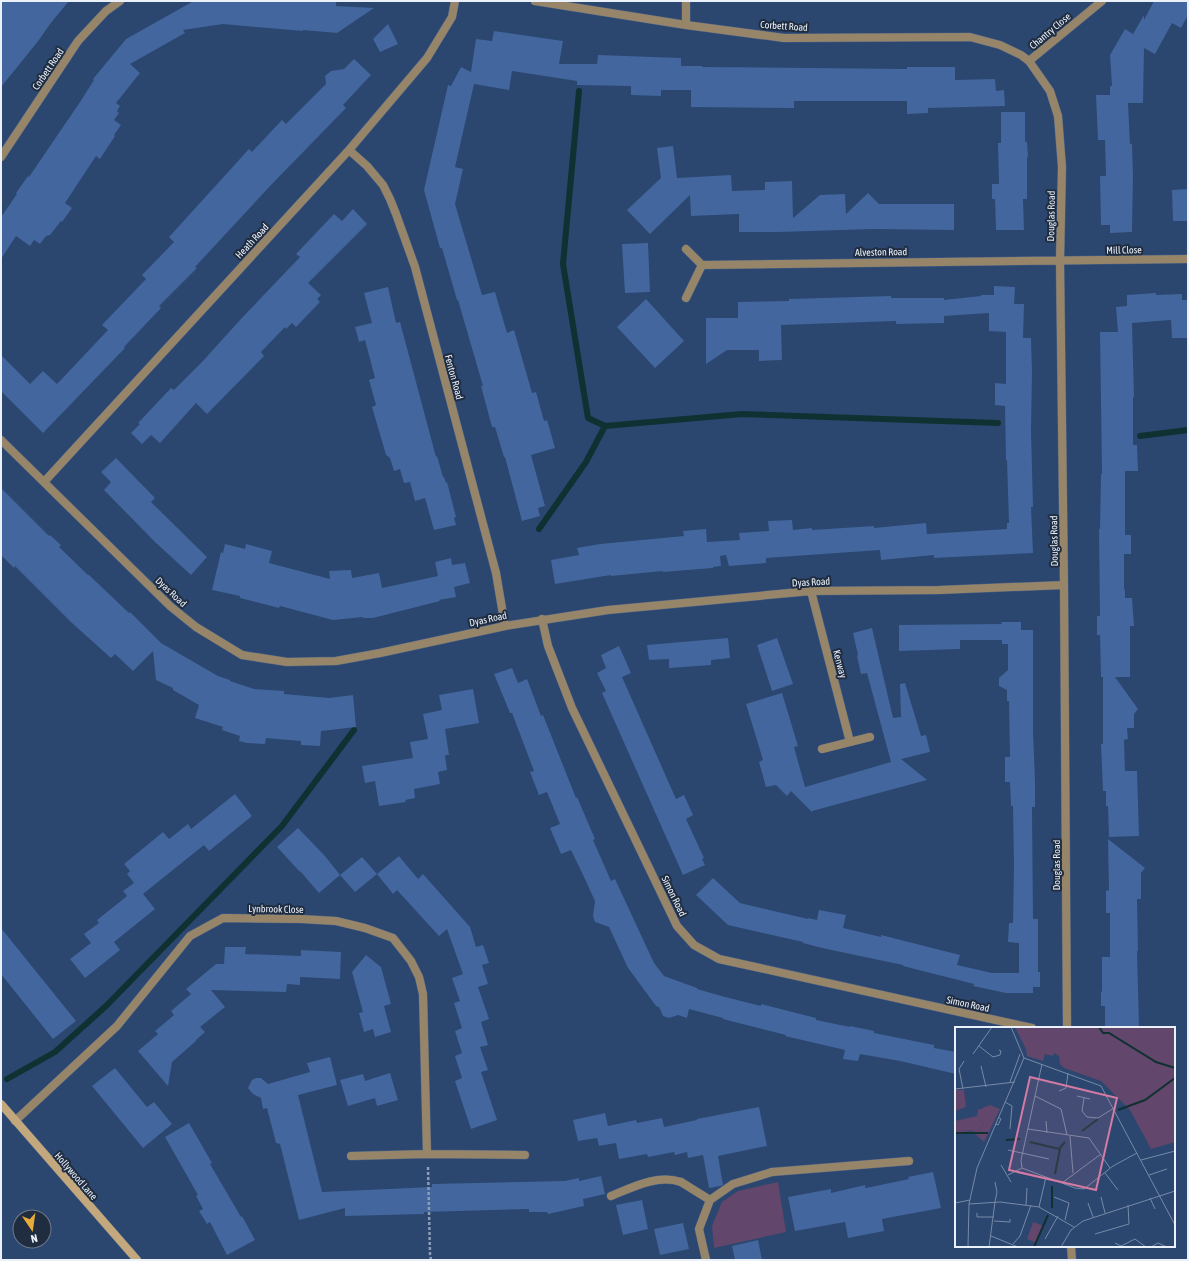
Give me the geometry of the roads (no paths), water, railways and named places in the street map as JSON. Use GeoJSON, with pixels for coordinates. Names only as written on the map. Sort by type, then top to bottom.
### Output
{"type":"FeatureCollection","features":[{"type":"Feature","properties":{"kind":"street","name":"Corbett Road"},"geometry":{"type":"LineString","coordinates":[[1,157],[78,41],[106,11],[120,1]]}},
{"type":"Feature","properties":{"kind":"street","name":"Heath Road"},"geometry":{"type":"LineString","coordinates":[[44,482],[349,150],[427,58],[452,17],[455,1]]}},
{"type":"Feature","properties":{"kind":"street","name":"Corbett Road"},"geometry":{"type":"LineString","coordinates":[[535,1],[686,25],[784,38],[970,37],[1000,45],[1021,55],[1029,61]]}},
{"type":"Feature","properties":{"kind":"street"},"geometry":{"type":"LineString","coordinates":[[686,1],[686,25]]}},
{"type":"Feature","properties":{"kind":"street","name":"Chantry Close"},"geometry":{"type":"LineString","coordinates":[[1029,61],[1102,1]]}},
{"type":"Feature","properties":{"kind":"street","name":"Douglas Road"},"geometry":{"type":"LineString","coordinates":[[1029,61],[1050,91],[1058,116],[1062,167],[1060,261],[1067,1027]]}},
{"type":"Feature","properties":{"kind":"street","name":"Fenton Road"},"geometry":{"type":"LineString","coordinates":[[349,150],[367,166],[390,198],[415,267],[496,573],[505,626]]}},
{"type":"Feature","properties":{"kind":"street"},"geometry":{"type":"LineString","coordinates":[[686,249],[702,264],[686,298]]}},
{"type":"Feature","properties":{"kind":"street","name":"Mill Close"},"geometry":{"type":"LineString","coordinates":[[1060,261],[1188,259]]}},
{"type":"Feature","properties":{"kind":"street","name":"Alveston Road"},"geometry":{"type":"LineString","coordinates":[[702,264],[1060,261]]}},
{"type":"Feature","properties":{"kind":"street","name":"Dyas Road"},"geometry":{"type":"LineString","coordinates":[[1,440],[170,606],[196,627],[242,655],[286,662],[336,661],[542,619],[608,610],[811,591],[939,590],[1064,585]]}},
{"type":"Feature","properties":{"kind":"street","name":"Kenway"},"geometry":{"type":"LineString","coordinates":[[811,591],[850,742]]}},
{"type":"Feature","properties":{"kind":"street","name":"Simon Road"},"geometry":{"type":"LineString","coordinates":[[542,619],[548,646],[572,708],[677,926],[694,945],[719,959],[1027,1027]]}},
{"type":"Feature","properties":{"kind":"street"},"geometry":{"type":"LineString","coordinates":[[822,749],[870,737]]}},
{"type":"Feature","properties":{"kind":"street","name":"Lynbrook Close"},"geometry":{"type":"LineString","coordinates":[[15,1121],[117,1026],[190,936],[223,918],[336,921],[365,928],[393,938],[411,961],[419,977],[423,994],[427,1154]]}},
{"type":"Feature","properties":{"kind":"street","name":"Hollywood Lane"},"geometry":{"type":"LineString","coordinates":[[1,1104],[137,1260]]}},
{"type":"Feature","properties":{"kind":"street"},"geometry":{"type":"LineString","coordinates":[[351,1156],[427,1154],[525,1155]]}},
{"type":"Feature","properties":{"kind":"street"},"geometry":{"type":"LineString","coordinates":[[706,1260],[700,1229],[710,1200],[734,1184],[772,1172],[909,1161]]}},
{"type":"Feature","properties":{"kind":"street"},"geometry":{"type":"LineString","coordinates":[[611,1196],[640,1184],[666,1179],[681,1182],[710,1200]]}},
{"type":"Feature","properties":{"kind":"street"},"geometry":{"type":"LineString","coordinates":[[1072,1247],[1072,1260]]}},
{"type":"Feature","properties":{"kind":"waterway"},"geometry":{"type":"LineString","coordinates":[[579,91],[563,264],[588,418],[605,426]]}},
{"type":"Feature","properties":{"kind":"waterway"},"geometry":{"type":"LineString","coordinates":[[539,529],[586,462],[605,426],[742,414],[998,423]]}},
{"type":"Feature","properties":{"kind":"waterway"},"geometry":{"type":"LineString","coordinates":[[1140,436],[1188,430]]}},
{"type":"Feature","properties":{"kind":"waterway"},"geometry":{"type":"LineString","coordinates":[[7,1079],[55,1052],[106,1006],[282,826],[354,730]]}}]}
